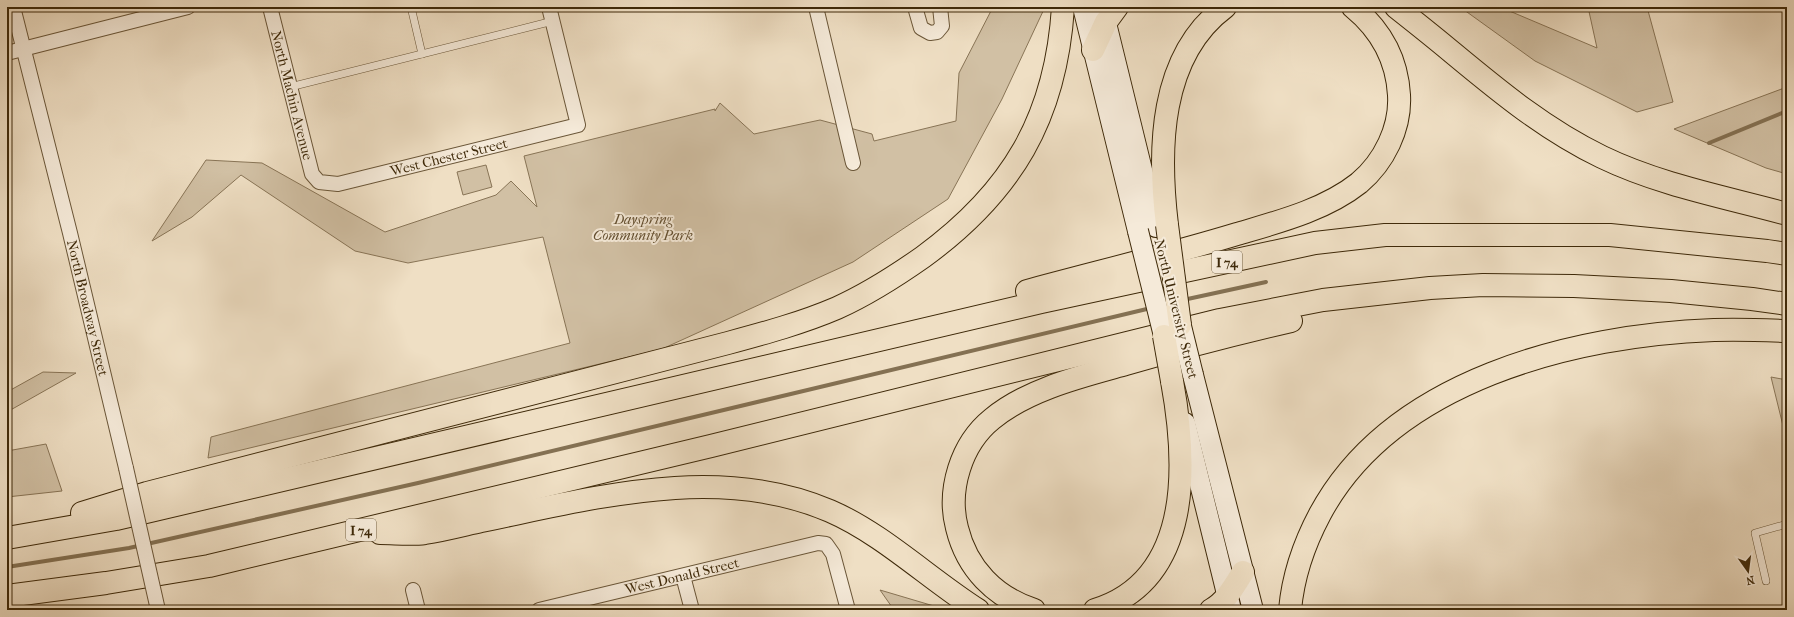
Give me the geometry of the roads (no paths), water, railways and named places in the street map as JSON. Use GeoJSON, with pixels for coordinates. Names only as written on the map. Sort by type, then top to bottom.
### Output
{"type":"FeatureCollection","features":[{"type":"Feature","properties":{"kind":"highway"},"geometry":{"type":"LineString","coordinates":[[7,538],[147,493],[728,343],[813,318],[864,295],[900,273],[952,235],[981,208],[1013,168],[1034,130],[1050,87],[1060,47],[1063,7]]}},
{"type":"Feature","properties":{"kind":"highway"},"geometry":{"type":"LineString","coordinates":[[1095,610],[1126,596],[1142,582],[1157,564],[1173,529],[1179,500],[1181,460],[1178,420],[1180,379],[1154,228],[1165,125],[1171,94],[1181,65],[1190,46],[1206,24],[1225,7]]}},
{"type":"Feature","properties":{"kind":"highway"},"geometry":{"type":"LineString","coordinates":[[678,388],[954,310],[1198,246],[1303,212],[1339,196],[1365,178],[1380,160],[1393,133],[1399,105],[1396,70],[1390,54],[1379,34],[1353,7]]}},
{"type":"Feature","properties":{"kind":"highway"},"geometry":{"type":"LineString","coordinates":[[1396,7],[1502,94],[1559,134],[1580,146],[1603,158],[1643,174],[1692,189],[1787,214]]}},
{"type":"Feature","properties":{"kind":"highway"},"geometry":{"type":"LineString","coordinates":[[1093,50],[1108,12]]}},
{"type":"Feature","properties":{"kind":"highway","name":"I 74"},"geometry":{"type":"LineString","coordinates":[[7,538],[116,519],[1041,302],[1315,243],[1385,235],[1610,235],[1787,254]]}},
{"type":"Feature","properties":{"kind":"highway"},"geometry":{"type":"LineString","coordinates":[[1034,610],[1010,600],[987,583],[968,558],[961,543],[956,523],[955,487],[962,462],[973,440],[997,415],[1013,404],[1035,394],[1079,378],[1210,340],[1359,306],[1483,286]]}},
{"type":"Feature","properties":{"kind":"highway","name":"I 74"},"geometry":{"type":"LineString","coordinates":[[7,596],[106,583],[209,566],[349,533],[437,510],[711,446],[1220,320],[1302,304],[1430,288],[1483,286],[1574,286],[1671,291],[1787,304]]}},
{"type":"Feature","properties":{"kind":"highway"},"geometry":{"type":"LineString","coordinates":[[1290,610],[1295,579],[1306,544],[1331,496],[1347,473],[1378,442],[1411,416],[1431,403],[1475,381],[1515,366],[1585,347],[1677,332],[1739,329],[1787,331]]}},
{"type":"Feature","properties":{"kind":"highway"},"geometry":{"type":"LineString","coordinates":[[349,533],[424,533],[599,498],[646,491],[706,487],[763,491],[780,494],[815,504],[857,525],[978,610]]}},
{"type":"Feature","properties":{"kind":"highway"},"geometry":{"type":"LineString","coordinates":[[1211,610],[1221,603],[1229,603],[1243,572]]}},
{"type":"Feature","properties":{"kind":"main road","name":"North University Street"},"geometry":{"type":"LineString","coordinates":[[1083,7],[1093,50],[1154,228]]}},
{"type":"Feature","properties":{"kind":"main road","name":"North University Street"},"geometry":{"type":"LineString","coordinates":[[1108,12],[1154,228],[1172,330]]}},
{"type":"Feature","properties":{"kind":"main road","name":"North University Street"},"geometry":{"type":"LineString","coordinates":[[1180,379],[1243,572],[1253,610]]}},
{"type":"Feature","properties":{"kind":"main road","name":"North University Street"},"geometry":{"type":"LineString","coordinates":[[1180,379],[1229,603]]}},
{"type":"Feature","properties":{"kind":"street","name":"North Broadway Street"},"geometry":{"type":"LineString","coordinates":[[13,7],[70,233],[158,610]]}},
{"type":"Feature","properties":{"kind":"street"},"geometry":{"type":"LineString","coordinates":[[7,53],[188,7]]}},
{"type":"Feature","properties":{"kind":"street","name":"North Machin Avenue"},"geometry":{"type":"LineString","coordinates":[[270,7],[312,172],[318,182]]}},
{"type":"Feature","properties":{"kind":"street"},"geometry":{"type":"LineString","coordinates":[[549,7],[553,21]]}},
{"type":"Feature","properties":{"kind":"street"},"geometry":{"type":"LineString","coordinates":[[816,7],[853,163]]}},
{"type":"Feature","properties":{"kind":"street"},"geometry":{"type":"LineString","coordinates":[[916,7],[921,28],[924,32],[930,33],[937,32],[942,26],[940,7]]}},
{"type":"Feature","properties":{"kind":"street","name":"West Chester Street"},"geometry":{"type":"LineString","coordinates":[[318,182],[338,184],[578,125],[553,21]]}},
{"type":"Feature","properties":{"kind":"street","name":"West Donald Street"},"geometry":{"type":"LineString","coordinates":[[539,610],[818,542],[826,544],[833,554],[848,610]]}},
{"type":"Feature","properties":{"kind":"street"},"geometry":{"type":"LineString","coordinates":[[683,576],[692,610]]}},
{"type":"Feature","properties":{"kind":"street"},"geometry":{"type":"LineString","coordinates":[[413,590],[418,610]]}},
{"type":"Feature","properties":{"kind":"lane"},"geometry":{"type":"LineString","coordinates":[[411,7],[422,54]]}},
{"type":"Feature","properties":{"kind":"lane"},"geometry":{"type":"LineString","coordinates":[[290,87],[553,21]]}},
{"type":"Feature","properties":{"kind":"lane"},"geometry":{"type":"LineString","coordinates":[[1766,581],[1755,533],[1787,524]]}},
{"type":"Feature","properties":{"kind":"waterway"},"geometry":{"type":"LineString","coordinates":[[1709,143],[1787,111]]}},
{"type":"Feature","properties":{"kind":"waterway"},"geometry":{"type":"LineString","coordinates":[[1183,300],[1266,282]]}},
{"type":"Feature","properties":{"kind":"waterway"},"geometry":{"type":"LineString","coordinates":[[7,567],[129,548],[418,483],[1151,308]]}},
{"type":"Feature","properties":{"kind":"park label","name":"Dayspring Community Park"},"geometry":{"type":"Point","coordinates":[643,228]}}]}
